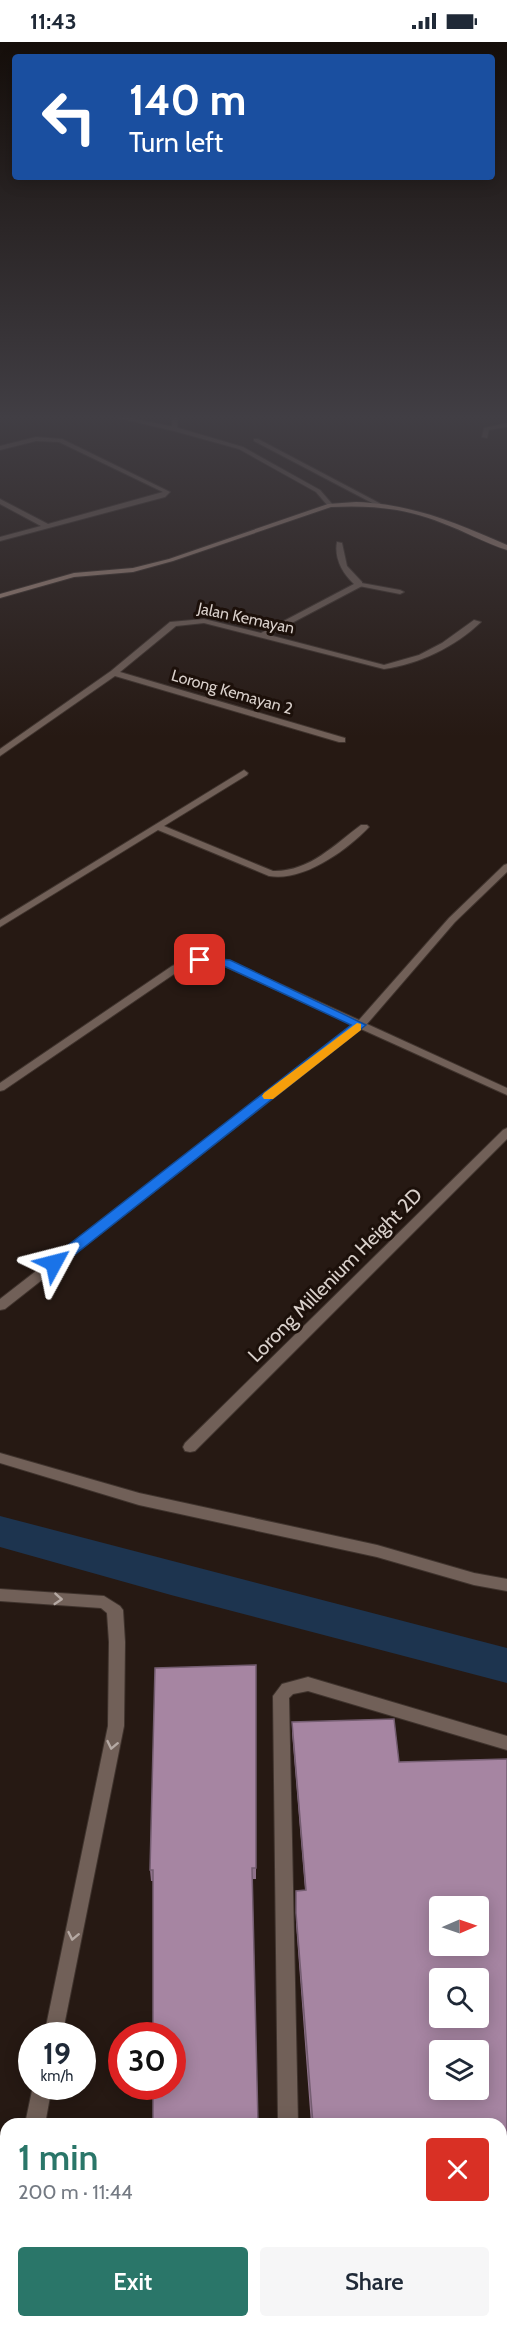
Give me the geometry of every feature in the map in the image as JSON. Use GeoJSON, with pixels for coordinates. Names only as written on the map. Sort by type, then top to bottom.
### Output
{"type":"FeatureCollection","features":[{"type":"Feature","properties":{"kind":"main road"},"geometry":{"type":"LineString","coordinates":[[0,596],[75,575],[133,570],[171,560],[278,524]]}},
{"type":"Feature","properties":{"kind":"main road"},"geometry":{"type":"LineString","coordinates":[[450,524],[507,548]]}},
{"type":"Feature","properties":{"kind":"street"},"geometry":{"type":"LineString","coordinates":[[42,524],[48,527]]}},
{"type":"Feature","properties":{"kind":"street"},"geometry":{"type":"LineString","coordinates":[[0,539],[60,524]]}},
{"type":"Feature","properties":{"kind":"street"},"geometry":{"type":"LineString","coordinates":[[339,543],[343,566],[348,576],[359,584],[400,592]]}},
{"type":"Feature","properties":{"kind":"street"},"geometry":{"type":"LineString","coordinates":[[264,636],[359,584]]}},
{"type":"Feature","properties":{"kind":"street","name":"Jalan Kemayan"},"geometry":{"type":"LineString","coordinates":[[0,753],[114,673],[172,624],[204,621],[384,667],[403,665],[432,654],[477,622]]}},
{"type":"Feature","properties":{"kind":"street","name":"Lorong Kemayan 2"},"geometry":{"type":"LineString","coordinates":[[114,673],[342,740]]}},
{"type":"Feature","properties":{"kind":"street"},"geometry":{"type":"LineString","coordinates":[[0,924],[244,773]]}},
{"type":"Feature","properties":{"kind":"street"},"geometry":{"type":"LineString","coordinates":[[158,827],[272,874],[281,875],[301,872],[364,827]]}},
{"type":"Feature","properties":{"kind":"street"},"geometry":{"type":"LineString","coordinates":[[0,1305],[360,1025],[452,920],[507,867]]}},
{"type":"Feature","properties":{"kind":"street"},"geometry":{"type":"LineString","coordinates":[[0,1088],[176,968],[194,962],[226,963],[507,1092]]}},
{"type":"Feature","properties":{"kind":"street","name":"Lorong Millenium Height 2D"},"geometry":{"type":"LineString","coordinates":[[190,1447],[507,1132]]}},
{"type":"Feature","properties":{"kind":"street"},"geometry":{"type":"LineString","coordinates":[[0,1458],[139,1498],[378,1551],[474,1579],[507,1585]]}},
{"type":"Feature","properties":{"kind":"street"},"geometry":{"type":"LineString","coordinates":[[0,1595],[104,1602],[115,1610],[116,1726],[56,2022]]}},
{"type":"Feature","properties":{"kind":"street"},"geometry":{"type":"LineString","coordinates":[[288,2118],[281,1696],[288,1689],[308,1684],[507,1743]]}},
{"type":"Feature","properties":{"kind":"street"},"geometry":{"type":"LineString","coordinates":[[36,2118],[40,2100]]}},
{"type":"Feature","properties":{"kind":"water"},"geometry":{"type":"Polygon","coordinates":[[[0,1516],[507,1648],[507,1683],[171,1595],[0,1547],[0,1516]]]}},
{"type":"Feature","properties":{"kind":"building"},"geometry":{"type":"Polygon","coordinates":[[[256,1665],[256,1868],[252,1868],[258,2118],[153,2118],[153,2100],[186,2100],[186,2022],[153,2022],[153,1870],[150,1870],[155,1668],[256,1665]]]}},
{"type":"Feature","properties":{"kind":"building"},"geometry":{"type":"Polygon","coordinates":[[[394,1719],[399,1762],[507,1759],[507,2118],[313,2118],[296,1891],[306,1890],[292,1722],[394,1719]]]}},
{"type":"Feature","properties":{"kind":"slow traffic"},"geometry":{"type":"LineString","coordinates":[[268,1096],[357,1027]]}},
{"type":"Feature","properties":{"kind":"route"},"geometry":{"type":"LineString","coordinates":[[54,1263],[360,1025],[226,963],[200,960]]}}]}
